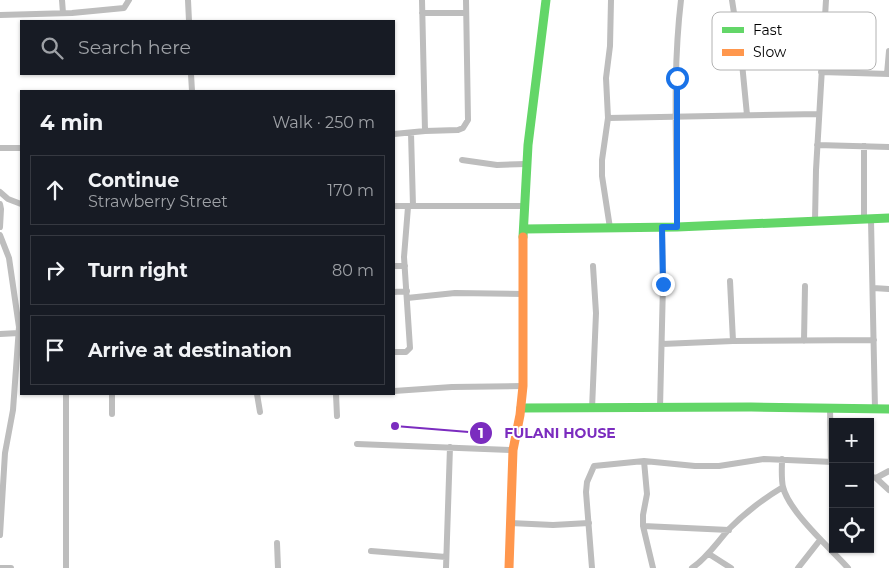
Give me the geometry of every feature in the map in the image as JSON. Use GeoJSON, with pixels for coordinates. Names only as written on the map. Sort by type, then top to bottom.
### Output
{"type":"FeatureCollection","features":[{"type":"Feature","properties":{"kind":"street"},"geometry":{"type":"LineString","coordinates":[[62,0],[64,12]]}},
{"type":"Feature","properties":{"kind":"street"},"geometry":{"type":"LineString","coordinates":[[0,15],[124,8],[129,0]]}},
{"type":"Feature","properties":{"kind":"street"},"geometry":{"type":"LineString","coordinates":[[188,0],[189,20]]}},
{"type":"Feature","properties":{"kind":"street"},"geometry":{"type":"LineString","coordinates":[[422,0],[425,131]]}},
{"type":"Feature","properties":{"kind":"street"},"geometry":{"type":"LineString","coordinates":[[395,134],[458,130],[463,128],[468,120],[466,0]]}},
{"type":"Feature","properties":{"kind":"street"},"geometry":{"type":"LineString","coordinates":[[509,568],[513,450],[523,386],[526,164],[544,32],[546,0]]}},
{"type":"Feature","properties":{"kind":"street"},"geometry":{"type":"LineString","coordinates":[[610,228],[602,176],[603,144],[608,118],[606,78],[610,46],[611,0]]}},
{"type":"Feature","properties":{"kind":"street"},"geometry":{"type":"LineString","coordinates":[[677,227],[676,117],[678,34],[682,0]]}},
{"type":"Feature","properties":{"kind":"street"},"geometry":{"type":"LineString","coordinates":[[422,14],[466,13]]}},
{"type":"Feature","properties":{"kind":"street"},"geometry":{"type":"LineString","coordinates":[[815,221],[821,72],[888,74],[889,51]]}},
{"type":"Feature","properties":{"kind":"street"},"geometry":{"type":"LineString","coordinates":[[743,70],[747,115]]}},
{"type":"Feature","properties":{"kind":"street"},"geometry":{"type":"LineString","coordinates":[[192,75],[192,90]]}},
{"type":"Feature","properties":{"kind":"street"},"geometry":{"type":"LineString","coordinates":[[608,118],[819,114]]}},
{"type":"Feature","properties":{"kind":"street"},"geometry":{"type":"LineString","coordinates":[[395,352],[406,352],[410,348],[405,266],[411,207],[411,134]]}},
{"type":"Feature","properties":{"kind":"street"},"geometry":{"type":"LineString","coordinates":[[817,145],[889,146]]}},
{"type":"Feature","properties":{"kind":"street"},"geometry":{"type":"LineString","coordinates":[[864,146],[873,288],[875,409]]}},
{"type":"Feature","properties":{"kind":"street"},"geometry":{"type":"LineString","coordinates":[[0,148],[20,148]]}},
{"type":"Feature","properties":{"kind":"street"},"geometry":{"type":"LineString","coordinates":[[462,160],[497,164],[526,164]]}},
{"type":"Feature","properties":{"kind":"street"},"geometry":{"type":"LineString","coordinates":[[0,192],[8,199],[20,204]]}},
{"type":"Feature","properties":{"kind":"street"},"geometry":{"type":"LineString","coordinates":[[0,204],[0,227]]}},
{"type":"Feature","properties":{"kind":"street"},"geometry":{"type":"LineString","coordinates":[[395,206],[524,206]]}},
{"type":"Feature","properties":{"kind":"street"},"geometry":{"type":"LineString","coordinates":[[524,228],[677,227],[889,218]]}},
{"type":"Feature","properties":{"kind":"street"},"geometry":{"type":"LineString","coordinates":[[660,408],[662,227]]}},
{"type":"Feature","properties":{"kind":"street"},"geometry":{"type":"LineString","coordinates":[[0,235],[8,258],[20,329],[13,410],[5,453],[0,534]]}},
{"type":"Feature","properties":{"kind":"street"},"geometry":{"type":"LineString","coordinates":[[395,266],[405,266]]}},
{"type":"Feature","properties":{"kind":"street"},"geometry":{"type":"LineString","coordinates":[[592,409],[596,312],[594,266]]}},
{"type":"Feature","properties":{"kind":"street"},"geometry":{"type":"LineString","coordinates":[[730,281],[733,341]]}},
{"type":"Feature","properties":{"kind":"street"},"geometry":{"type":"LineString","coordinates":[[804,341],[805,286]]}},
{"type":"Feature","properties":{"kind":"street"},"geometry":{"type":"LineString","coordinates":[[873,288],[889,288]]}},
{"type":"Feature","properties":{"kind":"street"},"geometry":{"type":"LineString","coordinates":[[395,292],[407,295],[455,293],[524,294]]}},
{"type":"Feature","properties":{"kind":"street"},"geometry":{"type":"LineString","coordinates":[[0,334],[20,329]]}},
{"type":"Feature","properties":{"kind":"street"},"geometry":{"type":"LineString","coordinates":[[662,344],[733,341],[874,340]]}},
{"type":"Feature","properties":{"kind":"street"},"geometry":{"type":"LineString","coordinates":[[395,391],[452,387],[523,386]]}},
{"type":"Feature","properties":{"kind":"street"},"geometry":{"type":"LineString","coordinates":[[66,395],[66,568]]}},
{"type":"Feature","properties":{"kind":"street"},"geometry":{"type":"LineString","coordinates":[[112,395],[112,414]]}},
{"type":"Feature","properties":{"kind":"street"},"geometry":{"type":"LineString","coordinates":[[257,395],[260,412]]}},
{"type":"Feature","properties":{"kind":"street"},"geometry":{"type":"LineString","coordinates":[[336,395],[337,416]]}},
{"type":"Feature","properties":{"kind":"street"},"geometry":{"type":"LineString","coordinates":[[521,408],[830,408],[889,410]]}},
{"type":"Feature","properties":{"kind":"street"},"geometry":{"type":"LineString","coordinates":[[830,408],[830,418]]}},
{"type":"Feature","properties":{"kind":"street"},"geometry":{"type":"LineString","coordinates":[[357,444],[513,450]]}},
{"type":"Feature","properties":{"kind":"street"},"geometry":{"type":"LineString","coordinates":[[446,568],[450,447]]}},
{"type":"Feature","properties":{"kind":"street"},"geometry":{"type":"LineString","coordinates":[[592,568],[586,488],[594,466],[644,461],[695,466],[719,466],[764,458],[829,462]]}},
{"type":"Feature","properties":{"kind":"street"},"geometry":{"type":"LineString","coordinates":[[782,459],[783,487],[796,511],[820,540],[848,568]]}},
{"type":"Feature","properties":{"kind":"street"},"geometry":{"type":"LineString","coordinates":[[644,461],[647,494],[643,526],[653,568]]}},
{"type":"Feature","properties":{"kind":"street"},"geometry":{"type":"LineString","coordinates":[[874,477],[889,471]]}},
{"type":"Feature","properties":{"kind":"street"},"geometry":{"type":"LineString","coordinates":[[874,478],[889,490]]}},
{"type":"Feature","properties":{"kind":"street"},"geometry":{"type":"LineString","coordinates":[[692,568],[709,554],[729,530],[757,504],[783,487]]}},
{"type":"Feature","properties":{"kind":"street"},"geometry":{"type":"LineString","coordinates":[[510,523],[553,525],[589,523]]}},
{"type":"Feature","properties":{"kind":"street"},"geometry":{"type":"LineString","coordinates":[[643,526],[729,530]]}},
{"type":"Feature","properties":{"kind":"street"},"geometry":{"type":"LineString","coordinates":[[798,568],[820,540]]}},
{"type":"Feature","properties":{"kind":"street"},"geometry":{"type":"LineString","coordinates":[[277,543],[278,568]]}},
{"type":"Feature","properties":{"kind":"street"},"geometry":{"type":"LineString","coordinates":[[371,552],[446,557]]}},
{"type":"Feature","properties":{"kind":"street"},"geometry":{"type":"LineString","coordinates":[[709,554],[731,568]]}},
{"type":"Feature","properties":{"kind":"street"},"geometry":{"type":"LineString","coordinates":[[0,568],[12,568]]}},
{"type":"Feature","properties":{"kind":"traffic: fast"},"geometry":{"type":"LineString","coordinates":[[523,237],[528,145],[546,0]]}},
{"type":"Feature","properties":{"kind":"traffic: fast"},"geometry":{"type":"LineString","coordinates":[[524,229],[677,227],[889,218]]}},
{"type":"Feature","properties":{"kind":"traffic: fast"},"geometry":{"type":"LineString","coordinates":[[521,408],[751,407],[889,409]]}},
{"type":"Feature","properties":{"kind":"traffic: slow"},"geometry":{"type":"LineString","coordinates":[[509,568],[513,450],[520,415],[523,386],[523,237]]}},
{"type":"Feature","properties":{"kind":"place","name":"FULANI HOUSE"},"geometry":{"type":"Point","coordinates":[395,426]}},
{"type":"Feature","properties":{"kind":"route"},"geometry":{"type":"LineString","coordinates":[[663,284],[662,227],[677,227],[677,78]]}}]}
